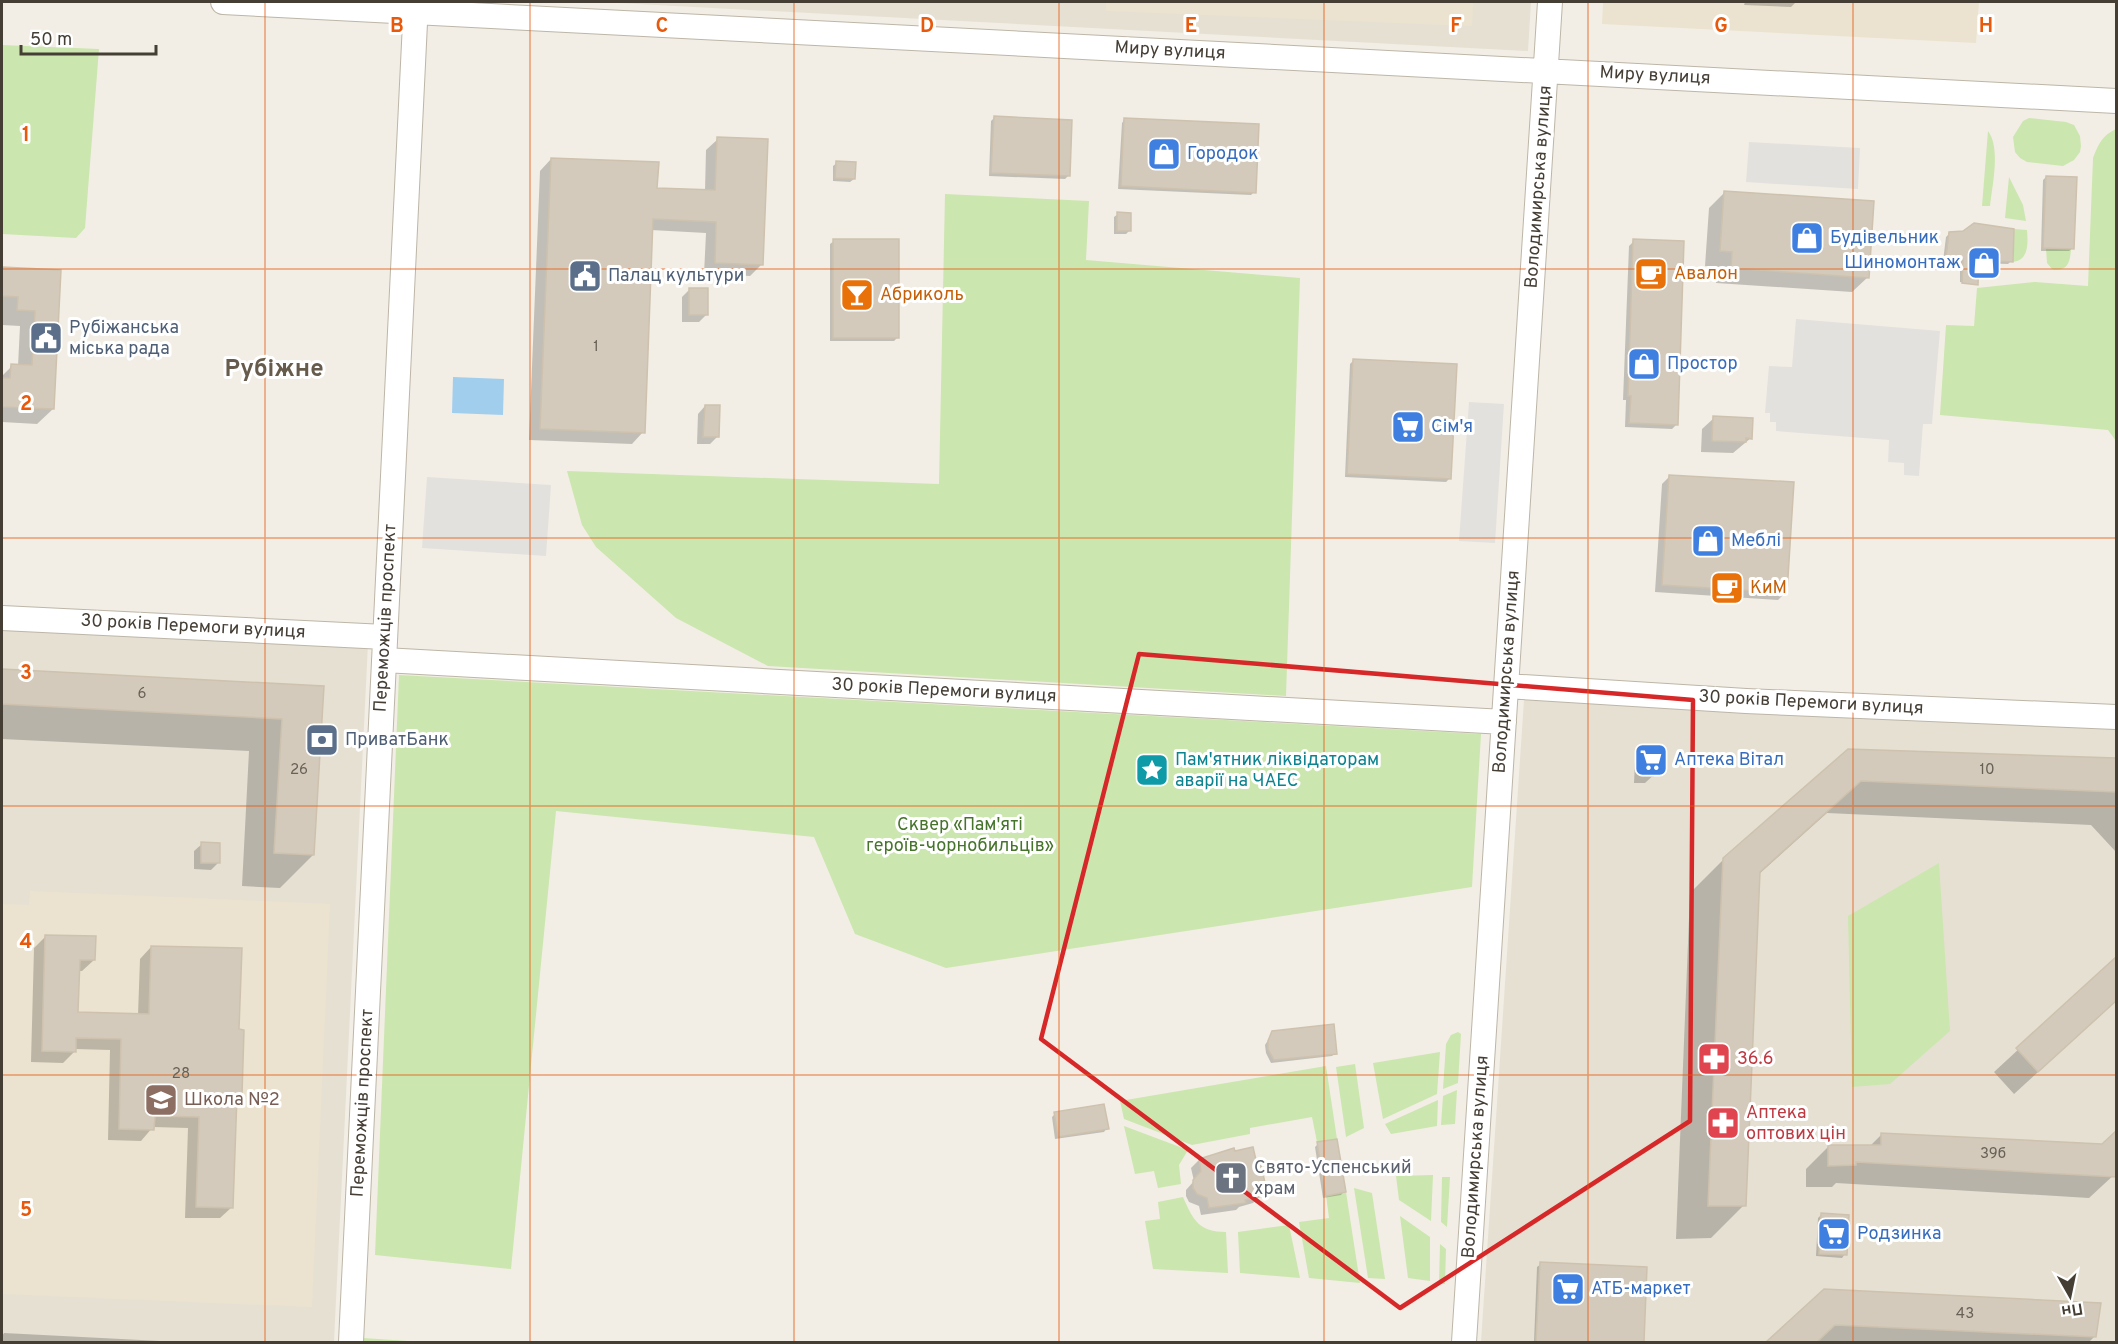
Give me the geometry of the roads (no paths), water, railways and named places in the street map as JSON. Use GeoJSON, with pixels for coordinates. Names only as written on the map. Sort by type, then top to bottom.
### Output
{"type":"FeatureCollection","features":[{"type":"Feature","properties":{"kind":"street","name":"Миру вулиця"},"geometry":{"type":"LineString","coordinates":[[223,2],[415,6],[2116,101]]}},
{"type":"Feature","properties":{"kind":"street","name":"Володимирська вулиця"},"geometry":{"type":"LineString","coordinates":[[1464,1342],[1550,2]]}},
{"type":"Feature","properties":{"kind":"street","name":"Переможців проспект"},"geometry":{"type":"LineString","coordinates":[[351,1342],[415,6]]}},
{"type":"Feature","properties":{"kind":"street","name":"30 років Перемоги вулиця"},"geometry":{"type":"LineString","coordinates":[[2,618],[384,649],[1504,723]]}},
{"type":"Feature","properties":{"kind":"street","name":"30 років Перемоги вулиця"},"geometry":{"type":"LineString","coordinates":[[1506,686],[1746,701],[2116,717]]}},
{"type":"Feature","properties":{"kind":"water"},"geometry":{"type":"Polygon","coordinates":[[[453,377],[504,379],[503,415],[452,413],[453,377]]]}},
{"type":"Feature","properties":{"kind":"place","name":"Городок"},"geometry":{"type":"Point","coordinates":[1164,154]}},
{"type":"Feature","properties":{"kind":"place","name":"Будівельник"},"geometry":{"type":"Point","coordinates":[1807,238]}},
{"type":"Feature","properties":{"kind":"place","name":"Шиномонтаж"},"geometry":{"type":"Point","coordinates":[1984,263]}},
{"type":"Feature","properties":{"kind":"place","name":"Авалон"},"geometry":{"type":"Point","coordinates":[1651,274]}},
{"type":"Feature","properties":{"kind":"place","name":"Палац культури"},"geometry":{"type":"Point","coordinates":[585,276]}},
{"type":"Feature","properties":{"kind":"place","name":"Абриколь"},"geometry":{"type":"Point","coordinates":[857,295]}},
{"type":"Feature","properties":{"kind":"place","name":"Рубіжанська міська рада"},"geometry":{"type":"Point","coordinates":[46,338]}},
{"type":"Feature","properties":{"kind":"place","name":"Простор"},"geometry":{"type":"Point","coordinates":[1644,364]}},
{"type":"Feature","properties":{"kind":"place","name":"Сім'я"},"geometry":{"type":"Point","coordinates":[1408,427]}},
{"type":"Feature","properties":{"kind":"place","name":"Меблі"},"geometry":{"type":"Point","coordinates":[1708,541]}},
{"type":"Feature","properties":{"kind":"place","name":"КиМ"},"geometry":{"type":"Point","coordinates":[1727,588]}},
{"type":"Feature","properties":{"kind":"place","name":"ПриватБанк"},"geometry":{"type":"Point","coordinates":[322,740]}},
{"type":"Feature","properties":{"kind":"place","name":"Аптека Вітал"},"geometry":{"type":"Point","coordinates":[1651,760]}},
{"type":"Feature","properties":{"kind":"place","name":"Пам'ятник ліквідаторам аварії на ЧАЕС"},"geometry":{"type":"Point","coordinates":[1152,770]}},
{"type":"Feature","properties":{"kind":"place","name":"36.6"},"geometry":{"type":"Point","coordinates":[1714,1059]}},
{"type":"Feature","properties":{"kind":"place","name":"Школа №2"},"geometry":{"type":"Point","coordinates":[161,1100]}},
{"type":"Feature","properties":{"kind":"place","name":"Аптека оптових цін"},"geometry":{"type":"Point","coordinates":[1723,1123]}},
{"type":"Feature","properties":{"kind":"place","name":"Свято-Успенський храм"},"geometry":{"type":"Point","coordinates":[1231,1178]}},
{"type":"Feature","properties":{"kind":"place","name":"Родзинка"},"geometry":{"type":"Point","coordinates":[1834,1234]}},
{"type":"Feature","properties":{"kind":"place","name":"АТБ-маркет"},"geometry":{"type":"Point","coordinates":[1568,1289]}},
{"type":"Feature","properties":{"kind":"district","name":"Рубіжне"},"geometry":{"type":"Point","coordinates":[274,370]}},
{"type":"Feature","properties":{"kind":"park label","name":"Сквер «Пам'яті героїв-чорнобильців»"},"geometry":{"type":"Point","coordinates":[960,835]}}]}
